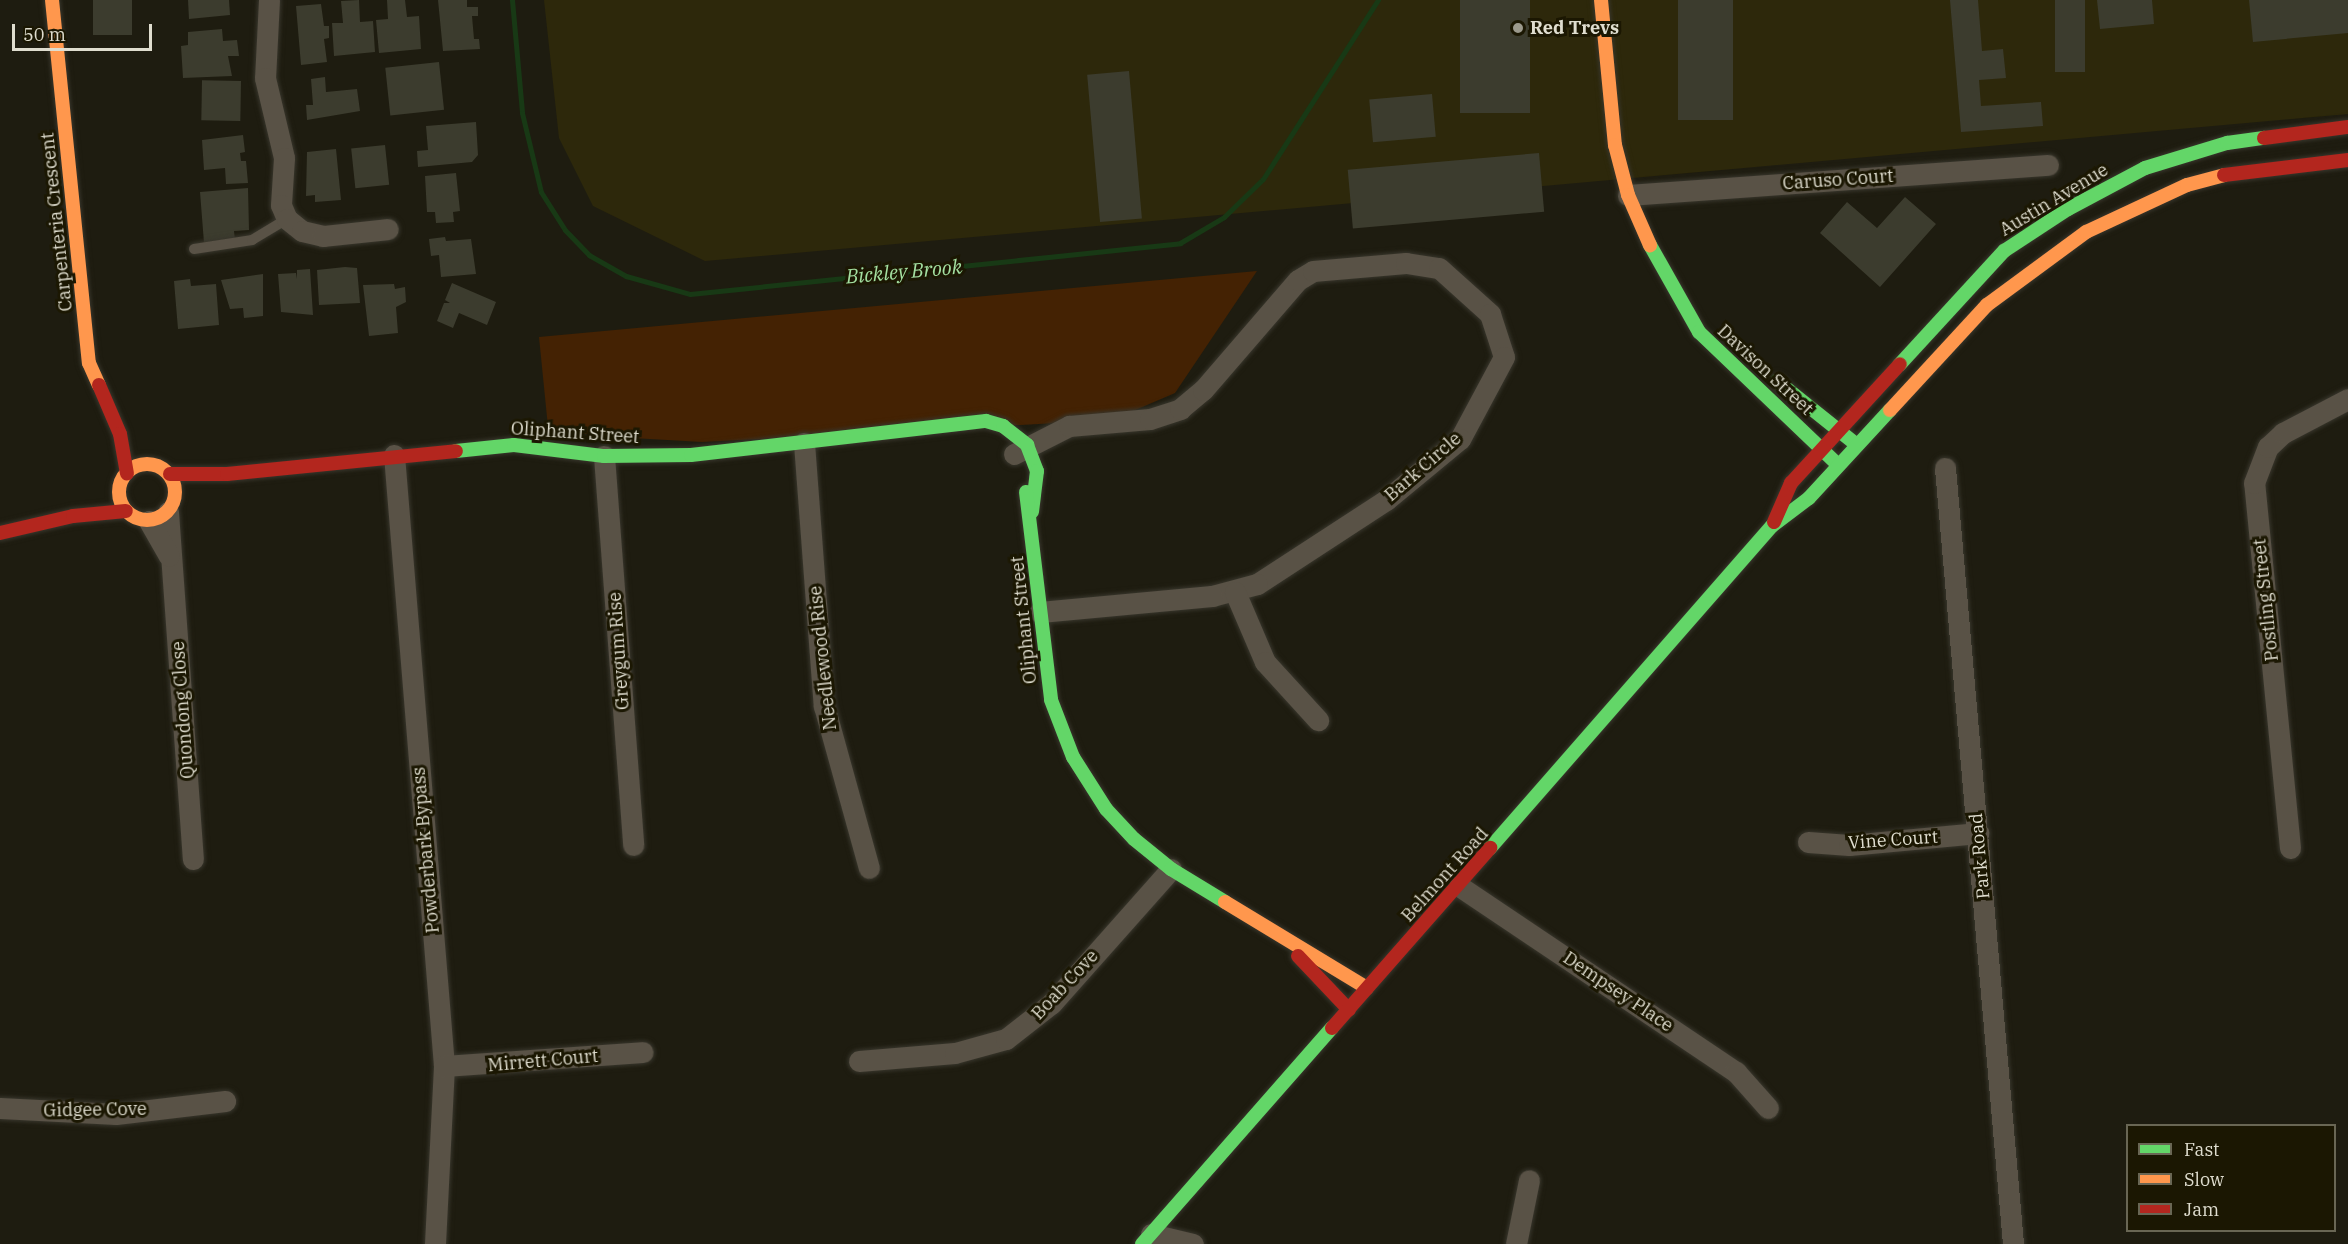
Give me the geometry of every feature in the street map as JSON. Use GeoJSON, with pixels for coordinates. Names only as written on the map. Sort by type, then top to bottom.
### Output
{"type":"FeatureCollection","features":[{"type":"Feature","properties":{"kind":"main road","name":"Carpenteria Crescent"},"geometry":{"type":"LineString","coordinates":[[52,0],[89,363],[120,434],[127,473]]}},
{"type":"Feature","properties":{"kind":"main road","name":"Davison Street"},"geometry":{"type":"LineString","coordinates":[[1601,0],[1615,146],[1628,195],[1650,246],[1678,291],[1699,332],[1839,465]]}},
{"type":"Feature","properties":{"kind":"main road","name":"Austin Avenue"},"geometry":{"type":"LineString","coordinates":[[1821,448],[2004,251],[2067,208],[2145,168],[2184,154],[2348,127]]}},
{"type":"Feature","properties":{"kind":"main road"},"geometry":{"type":"LineString","coordinates":[[1839,465],[1987,304],[2086,232],[2118,214],[2216,177],[2348,160]]}},
{"type":"Feature","properties":{"kind":"main road","name":"Davison Street"},"geometry":{"type":"LineString","coordinates":[[1678,291],[1705,314]]}},
{"type":"Feature","properties":{"kind":"main road","name":"Davison Street"},"geometry":{"type":"LineString","coordinates":[[1766,371],[1857,445]]}},
{"type":"Feature","properties":{"kind":"main road","name":"Oliphant Street"},"geometry":{"type":"LineString","coordinates":[[170,474],[227,474],[394,455],[514,445],[604,456],[691,455],[956,428],[986,421],[1004,426],[1020,460],[1032,512],[1040,612],[1051,700],[1073,757],[1106,809],[1134,839],[1171,868],[1287,942],[1367,988]]}},
{"type":"Feature","properties":{"kind":"main road","name":"Carpenteria Crescent"},"geometry":{"type":"LineString","coordinates":[[120,434],[148,464]]}},
{"type":"Feature","properties":{"kind":"main road","name":"Belmont Road"},"geometry":{"type":"LineString","coordinates":[[1772,526],[1791,483],[1821,448]]}},
{"type":"Feature","properties":{"kind":"main road","name":"Oliphant Street"},"geometry":{"type":"LineString","coordinates":[[1020,460],[1037,471],[1032,512]]}},
{"type":"Feature","properties":{"kind":"main road"},"geometry":{"type":"LineString","coordinates":[[0,533],[73,516],[126,512],[163,513],[176,491],[170,474],[148,464],[127,473],[119,488],[73,516]]}},
{"type":"Feature","properties":{"kind":"main road","name":"Belmont Road"},"geometry":{"type":"LineString","coordinates":[[1146,1239],[1459,886],[1772,526],[1809,498],[1839,465]]}},
{"type":"Feature","properties":{"kind":"main road","name":"Oliphant Street"},"geometry":{"type":"LineString","coordinates":[[163,513],[227,474]]}},
{"type":"Feature","properties":{"kind":"main road"},"geometry":{"type":"LineString","coordinates":[[119,488],[126,512]]}},
{"type":"Feature","properties":{"kind":"main road","name":"Oliphant Street"},"geometry":{"type":"LineString","coordinates":[[1287,942],[1349,1010]]}},
{"type":"Feature","properties":{"kind":"street"},"geometry":{"type":"LineString","coordinates":[[269,0],[266,78],[284,158],[281,205],[287,219],[302,231],[322,236],[388,230]]}},
{"type":"Feature","properties":{"kind":"street","name":"Caruso Court"},"geometry":{"type":"LineString","coordinates":[[1628,195],[2048,165]]}},
{"type":"Feature","properties":{"kind":"street","name":"Bark Circle"},"geometry":{"type":"LineString","coordinates":[[1020,460],[1069,426],[1150,419],[1180,409],[1203,390],[1298,280],[1313,271],[1406,263],[1439,268],[1490,314],[1504,357],[1460,439],[1386,500],[1257,584],[1235,592],[1040,612]]}},
{"type":"Feature","properties":{"kind":"street","name":"Postling Street"},"geometry":{"type":"LineString","coordinates":[[2290,848],[2254,483],[2268,447],[2283,433],[2348,399]]}},
{"type":"Feature","properties":{"kind":"street","name":"Needlewood Rise"},"geometry":{"type":"LineString","coordinates":[[804,443],[824,706],[869,868]]}},
{"type":"Feature","properties":{"kind":"street","name":"Powderbark Bypass"},"geometry":{"type":"LineString","coordinates":[[394,455],[444,1066],[435,1244]]}},
{"type":"Feature","properties":{"kind":"street","name":"Greygum Rise"},"geometry":{"type":"LineString","coordinates":[[604,456],[633,845]]}},
{"type":"Feature","properties":{"kind":"street","name":"Park Road"},"geometry":{"type":"LineString","coordinates":[[1945,468],[2013,1244]]}},
{"type":"Feature","properties":{"kind":"street","name":"Quondong Close"},"geometry":{"type":"LineString","coordinates":[[163,513],[172,561],[193,859]]}},
{"type":"Feature","properties":{"kind":"street"},"geometry":{"type":"LineString","coordinates":[[1235,592],[1265,662],[1318,720]]}},
{"type":"Feature","properties":{"kind":"street","name":"Vine Court"},"geometry":{"type":"LineString","coordinates":[[1808,842],[1849,845],[1978,833]]}},
{"type":"Feature","properties":{"kind":"street","name":"Boab Cove"},"geometry":{"type":"LineString","coordinates":[[859,1061],[955,1053],[1013,1034],[1052,1003],[1171,868]]}},
{"type":"Feature","properties":{"kind":"street","name":"Dempsey Place"},"geometry":{"type":"LineString","coordinates":[[1459,886],[1736,1072],[1768,1108]]}},
{"type":"Feature","properties":{"kind":"street","name":"Mirrett Court"},"geometry":{"type":"LineString","coordinates":[[444,1066],[643,1052]]}},
{"type":"Feature","properties":{"kind":"street","name":"Gidgee Cove"},"geometry":{"type":"LineString","coordinates":[[0,1108],[116,1114],[225,1101]]}},
{"type":"Feature","properties":{"kind":"street"},"geometry":{"type":"LineString","coordinates":[[1516,1244],[1529,1180]]}},
{"type":"Feature","properties":{"kind":"street"},"geometry":{"type":"LineString","coordinates":[[1146,1239],[1193,1244]]}},
{"type":"Feature","properties":{"kind":"lane"},"geometry":{"type":"LineString","coordinates":[[194,249],[252,240],[287,219]]}},
{"type":"Feature","properties":{"kind":"shaded area"},"geometry":{"type":"Polygon","coordinates":[[[544,0],[2348,0],[2348,114],[705,261],[593,206],[559,138],[544,0]]]}},
{"type":"Feature","properties":{"kind":"shaded area"},"geometry":{"type":"Polygon","coordinates":[[[1257,271],[1175,393],[1112,420],[702,442],[598,436],[548,427],[539,337],[1257,271]]]}},
{"type":"Feature","properties":{"kind":"building"},"geometry":{"type":"Polygon","coordinates":[[[93,0],[132,0],[132,35],[93,35],[93,0]]]}},
{"type":"Feature","properties":{"kind":"building"},"geometry":{"type":"Polygon","coordinates":[[[188,0],[229,0],[230,15],[189,19],[188,0]]]}},
{"type":"Feature","properties":{"kind":"building"},"geometry":{"type":"Polygon","coordinates":[[[359,0],[360,22],[373,21],[375,52],[334,56],[332,23],[343,23],[341,1],[359,0]]]}},
{"type":"Feature","properties":{"kind":"building"},"geometry":{"type":"Polygon","coordinates":[[[387,0],[405,0],[407,17],[419,16],[421,49],[379,53],[376,20],[388,19],[387,0]]]}},
{"type":"Feature","properties":{"kind":"building"},"geometry":{"type":"Polygon","coordinates":[[[438,0],[467,0],[467,7],[478,7],[478,16],[472,16],[474,39],[479,39],[480,49],[443,51],[438,0]]]}},
{"type":"Feature","properties":{"kind":"building"},"geometry":{"type":"Polygon","coordinates":[[[1460,0],[1530,0],[1530,113],[1460,113],[1460,0]]]}},
{"type":"Feature","properties":{"kind":"building"},"geometry":{"type":"Polygon","coordinates":[[[1678,0],[1733,0],[1733,120],[1678,120],[1678,0]]]}},
{"type":"Feature","properties":{"kind":"building"},"geometry":{"type":"Polygon","coordinates":[[[1950,0],[1978,0],[1982,51],[2003,49],[2006,78],[1979,80],[1981,106],[2041,102],[2043,126],[1961,132],[1950,0]]]}},
{"type":"Feature","properties":{"kind":"building"},"geometry":{"type":"Polygon","coordinates":[[[2055,0],[2085,0],[2085,72],[2055,72],[2055,0]]]}},
{"type":"Feature","properties":{"kind":"building"},"geometry":{"type":"Polygon","coordinates":[[[2097,0],[2152,0],[2154,24],[2100,29],[2097,0]]]}},
{"type":"Feature","properties":{"kind":"building"},"geometry":{"type":"Polygon","coordinates":[[[2249,0],[2348,0],[2348,33],[2253,42],[2249,0]]]}},
{"type":"Feature","properties":{"kind":"building"},"geometry":{"type":"Polygon","coordinates":[[[321,4],[324,26],[329,26],[329,38],[324,39],[327,62],[301,65],[296,6],[321,4]]]}},
{"type":"Feature","properties":{"kind":"building"},"geometry":{"type":"Polygon","coordinates":[[[222,29],[223,41],[237,40],[239,56],[228,56],[232,76],[183,78],[181,46],[188,45],[188,32],[222,29]]]}},
{"type":"Feature","properties":{"kind":"building"},"geometry":{"type":"Polygon","coordinates":[[[439,62],[444,110],[390,115],[385,68],[439,62]]]}},
{"type":"Feature","properties":{"kind":"building"},"geometry":{"type":"Polygon","coordinates":[[[1129,71],[1142,218],[1100,222],[1087,75],[1129,71]]]}},
{"type":"Feature","properties":{"kind":"building"},"geometry":{"type":"Polygon","coordinates":[[[325,77],[326,92],[357,89],[360,111],[307,120],[306,105],[313,105],[311,79],[325,77]]]}},
{"type":"Feature","properties":{"kind":"building"},"geometry":{"type":"Polygon","coordinates":[[[202,80],[241,81],[240,121],[201,120],[202,80]]]}},
{"type":"Feature","properties":{"kind":"building"},"geometry":{"type":"Polygon","coordinates":[[[1432,94],[1436,137],[1373,142],[1369,99],[1432,94]]]}},
{"type":"Feature","properties":{"kind":"building"},"geometry":{"type":"Polygon","coordinates":[[[476,122],[478,155],[472,162],[418,167],[417,151],[428,150],[426,126],[476,122]]]}},
{"type":"Feature","properties":{"kind":"building"},"geometry":{"type":"Polygon","coordinates":[[[243,135],[245,152],[240,153],[241,161],[246,161],[248,183],[226,184],[225,168],[204,170],[202,140],[243,135]]]}},
{"type":"Feature","properties":{"kind":"building"},"geometry":{"type":"Polygon","coordinates":[[[385,145],[389,185],[355,188],[351,149],[385,145]]]}},
{"type":"Feature","properties":{"kind":"building"},"geometry":{"type":"Polygon","coordinates":[[[336,149],[341,200],[315,202],[315,195],[306,196],[307,152],[336,149]]]}},
{"type":"Feature","properties":{"kind":"building"},"geometry":{"type":"Polygon","coordinates":[[[1539,153],[1544,212],[1353,229],[1348,170],[1539,153]]]}},
{"type":"Feature","properties":{"kind":"building"},"geometry":{"type":"Polygon","coordinates":[[[456,173],[460,211],[453,212],[454,222],[436,223],[435,212],[427,212],[425,176],[456,173]]]}},
{"type":"Feature","properties":{"kind":"building"},"geometry":{"type":"Polygon","coordinates":[[[248,188],[249,230],[234,231],[235,240],[204,243],[200,192],[248,188]]]}},
{"type":"Feature","properties":{"kind":"building"},"geometry":{"type":"Polygon","coordinates":[[[1905,197],[1936,224],[1880,287],[1820,233],[1847,202],[1877,228],[1905,197]]]}},
{"type":"Feature","properties":{"kind":"building"},"geometry":{"type":"Polygon","coordinates":[[[445,237],[446,241],[471,239],[476,274],[441,277],[439,255],[431,256],[429,239],[445,237]]]}},
{"type":"Feature","properties":{"kind":"building"},"geometry":{"type":"Polygon","coordinates":[[[357,268],[360,303],[319,305],[317,270],[357,268]]]}},
{"type":"Feature","properties":{"kind":"building"},"geometry":{"type":"Polygon","coordinates":[[[310,269],[313,315],[281,312],[278,274],[296,273],[297,279],[297,270],[310,269]]]}},
{"type":"Feature","properties":{"kind":"building"},"geometry":{"type":"Polygon","coordinates":[[[263,274],[263,316],[244,318],[243,308],[230,309],[221,280],[263,274]]]}},
{"type":"Feature","properties":{"kind":"building"},"geometry":{"type":"Polygon","coordinates":[[[190,279],[191,286],[216,284],[219,325],[178,329],[174,281],[190,279]]]}},
{"type":"Feature","properties":{"kind":"building"},"geometry":{"type":"Polygon","coordinates":[[[452,283],[496,302],[487,325],[459,313],[453,328],[437,321],[444,303],[450,303],[445,300],[452,283]]]}},
{"type":"Feature","properties":{"kind":"building"},"geometry":{"type":"Polygon","coordinates":[[[394,284],[395,289],[405,287],[406,302],[396,307],[398,333],[369,336],[363,285],[394,284]]]}},
{"type":"Feature","properties":{"kind":"waterway","name":"Bickley Brook"},"geometry":{"type":"LineString","coordinates":[[512,0],[522,113],[541,192],[565,230],[589,255],[626,276],[690,294],[1180,243],[1224,217],[1263,179],[1378,0]]}},
{"type":"Feature","properties":{"kind":"traffic: fast"},"geometry":{"type":"LineString","coordinates":[[1900,364],[2004,251],[2068,209],[2145,168],[2227,143],[2264,138]]}},
{"type":"Feature","properties":{"kind":"traffic: fast"},"geometry":{"type":"LineString","coordinates":[[1650,245],[1699,332],[1835,462]]}},
{"type":"Feature","properties":{"kind":"traffic: fast"},"geometry":{"type":"LineString","coordinates":[[1777,381],[1852,441]]}},
{"type":"Feature","properties":{"kind":"traffic: fast"},"geometry":{"type":"LineString","coordinates":[[1490,848],[1772,526],[1809,498],[1890,410]]}},
{"type":"Feature","properties":{"kind":"traffic: fast"},"geometry":{"type":"LineString","coordinates":[[456,451],[514,445],[604,456],[691,455],[986,421],[1003,426],[1027,445],[1037,471],[1032,512]]}},
{"type":"Feature","properties":{"kind":"traffic: fast"},"geometry":{"type":"LineString","coordinates":[[1026,492],[1051,700],[1073,757],[1106,809],[1134,839],[1171,869],[1225,902]]}},
{"type":"Feature","properties":{"kind":"traffic: fast"},"geometry":{"type":"LineString","coordinates":[[1142,1244],[1332,1028]]}},
{"type":"Feature","properties":{"kind":"traffic: slow"},"geometry":{"type":"LineString","coordinates":[[52,0],[89,363],[99,385]]}},
{"type":"Feature","properties":{"kind":"traffic: slow"},"geometry":{"type":"LineString","coordinates":[[1601,0],[1615,145],[1628,195],[1650,245]]}},
{"type":"Feature","properties":{"kind":"traffic: slow"},"geometry":{"type":"LineString","coordinates":[[1890,410],[1987,305],[2086,232],[2187,185],[2224,175]]}},
{"type":"Feature","properties":{"kind":"traffic: slow"},"geometry":{"type":"LineString","coordinates":[[141,464],[153,464],[163,468],[171,476],[175,492],[171,508],[163,516],[153,520],[141,520],[131,516],[123,508],[119,498],[119,486],[123,476],[131,468],[141,464]]}},
{"type":"Feature","properties":{"kind":"traffic: slow"},"geometry":{"type":"LineString","coordinates":[[1225,902],[1367,988]]}},
{"type":"Feature","properties":{"kind":"traffic: jam"},"geometry":{"type":"LineString","coordinates":[[2264,138],[2348,127]]}},
{"type":"Feature","properties":{"kind":"traffic: jam"},"geometry":{"type":"LineString","coordinates":[[2224,175],[2348,160]]}},
{"type":"Feature","properties":{"kind":"traffic: jam"},"geometry":{"type":"LineString","coordinates":[[1774,522],[1791,483],[1900,364]]}},
{"type":"Feature","properties":{"kind":"traffic: jam"},"geometry":{"type":"LineString","coordinates":[[99,385],[120,434],[127,473]]}},
{"type":"Feature","properties":{"kind":"traffic: jam"},"geometry":{"type":"LineString","coordinates":[[170,474],[227,474],[456,451]]}},
{"type":"Feature","properties":{"kind":"traffic: jam"},"geometry":{"type":"LineString","coordinates":[[0,533],[73,516],[126,511]]}},
{"type":"Feature","properties":{"kind":"traffic: jam"},"geometry":{"type":"LineString","coordinates":[[1332,1028],[1490,848]]}},
{"type":"Feature","properties":{"kind":"traffic: jam"},"geometry":{"type":"LineString","coordinates":[[1298,956],[1349,1010]]}},
{"type":"Feature","properties":{"kind":"place","name":"Red Trevs"},"geometry":{"type":"Point","coordinates":[1518,28]}}]}
